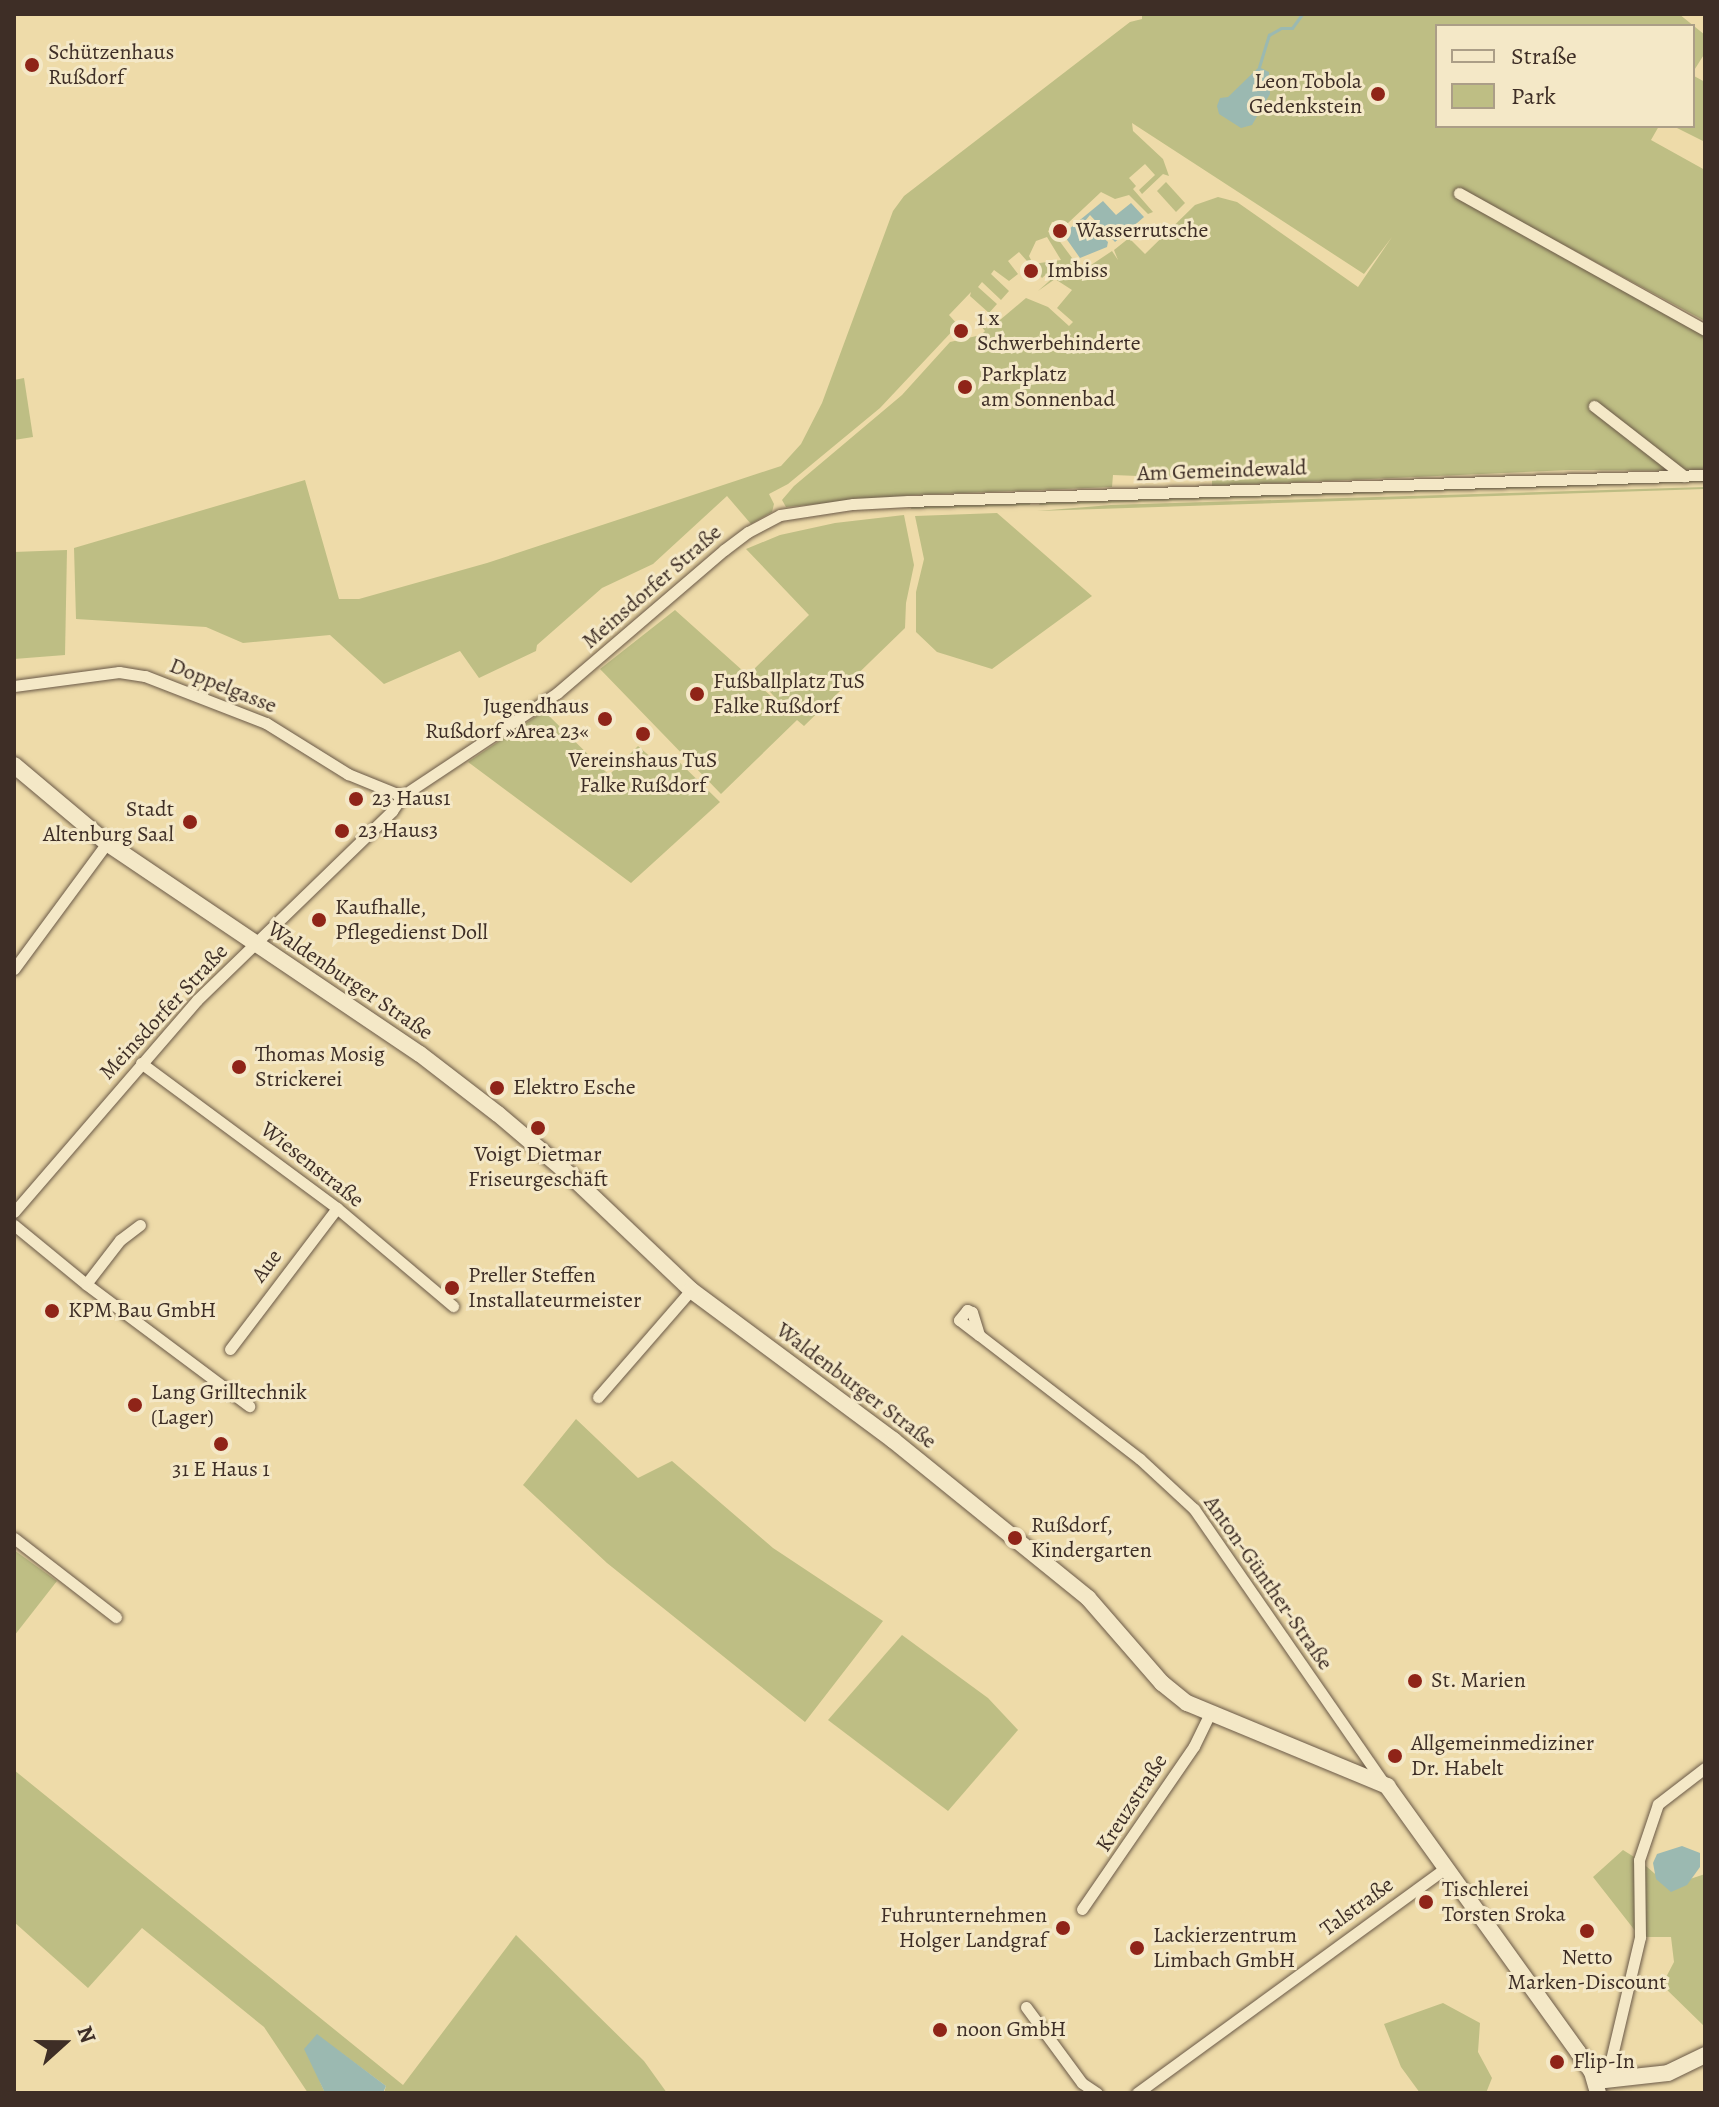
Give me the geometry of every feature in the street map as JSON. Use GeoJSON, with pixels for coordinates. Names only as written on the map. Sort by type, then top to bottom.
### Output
{"type":"FeatureCollection","features":[{"type":"Feature","properties":{"kind":"main road","name":"Waldenburger Straße"},"geometry":{"type":"LineString","coordinates":[[14,765],[107,843],[420,1054],[498,1114],[571,1176],[691,1290],[893,1440],[1088,1598],[1162,1683],[1209,1715],[1387,1786]]}},
{"type":"Feature","properties":{"kind":"main road"},"geometry":{"type":"LineString","coordinates":[[1387,1786],[1600,2085],[1668,2073],[1705,2055]]}},
{"type":"Feature","properties":{"kind":"street"},"geometry":{"type":"LineString","coordinates":[[1459,193],[1705,330]]}},
{"type":"Feature","properties":{"kind":"street"},"geometry":{"type":"LineString","coordinates":[[1594,406],[1684,476]]}},
{"type":"Feature","properties":{"kind":"street","name":"Am Gemeindewald"},"geometry":{"type":"LineString","coordinates":[[765,522],[798,510],[908,501],[1705,475]]}},
{"type":"Feature","properties":{"kind":"street","name":"Meinsdorfer Straße"},"geometry":{"type":"LineString","coordinates":[[14,1212],[197,1000],[392,811],[402,796],[557,693],[724,550],[765,522]]}},
{"type":"Feature","properties":{"kind":"street","name":"Doppelgasse"},"geometry":{"type":"LineString","coordinates":[[14,686],[119,672],[145,676],[266,723],[348,774],[402,796]]}},
{"type":"Feature","properties":{"kind":"street"},"geometry":{"type":"LineString","coordinates":[[14,969],[107,843]]}},
{"type":"Feature","properties":{"kind":"street","name":"Wiesenstraße"},"geometry":{"type":"LineString","coordinates":[[141,1063],[337,1208],[453,1306]]}},
{"type":"Feature","properties":{"kind":"street","name":"Aue"},"geometry":{"type":"LineString","coordinates":[[230,1349],[337,1208]]}},
{"type":"Feature","properties":{"kind":"street"},"geometry":{"type":"LineString","coordinates":[[14,1225],[86,1284],[249,1406]]}},
{"type":"Feature","properties":{"kind":"street"},"geometry":{"type":"LineString","coordinates":[[86,1284],[120,1240],[140,1225]]}},
{"type":"Feature","properties":{"kind":"street"},"geometry":{"type":"LineString","coordinates":[[598,1397],[691,1290]]}},
{"type":"Feature","properties":{"kind":"street","name":"Anton-Günther-Straße"},"geometry":{"type":"LineString","coordinates":[[979,1335],[1140,1459],[1194,1509],[1387,1786]]}},
{"type":"Feature","properties":{"kind":"street"},"geometry":{"type":"LineString","coordinates":[[14,1538],[116,1617]]}},
{"type":"Feature","properties":{"kind":"street","name":"Kreuzstraße"},"geometry":{"type":"LineString","coordinates":[[1082,1909],[1194,1746],[1209,1715]]}},
{"type":"Feature","properties":{"kind":"street"},"geometry":{"type":"LineString","coordinates":[[1600,2085],[1640,1937],[1639,1860],[1658,1804],[1705,1768]]}},
{"type":"Feature","properties":{"kind":"street","name":"Talstraße"},"geometry":{"type":"LineString","coordinates":[[1137,2093],[1446,1868]]}},
{"type":"Feature","properties":{"kind":"street"},"geometry":{"type":"LineString","coordinates":[[1026,2007],[1082,2083],[1097,2093]]}},
{"type":"Feature","properties":{"kind":"green space"},"geometry":{"type":"Polygon","coordinates":[[[1142,14],[1679,14],[1691,24],[1435,24],[1435,128],[1658,128],[1651,140],[1705,170],[1705,321],[1469,194],[1705,335],[1705,471],[1570,470],[1212,486],[1212,479],[1113,475],[1112,487],[914,495],[786,507],[782,500],[794,486],[902,395],[950,342],[981,335],[985,331],[981,326],[994,325],[1026,298],[1048,307],[1069,326],[1073,322],[1057,308],[1072,290],[1055,279],[1038,291],[1056,275],[1082,271],[1112,251],[1118,260],[1114,250],[1129,238],[1145,254],[1195,205],[1218,197],[1237,202],[1358,287],[1392,237],[1364,274],[1132,123],[1133,131],[1163,159],[1169,176],[1163,174],[1142,194],[1139,190],[1155,175],[1145,164],[1129,178],[1136,186],[1133,189],[1153,212],[1148,214],[1129,195],[1115,199],[1101,192],[1068,223],[1052,222],[1048,232],[1055,235],[1078,266],[1051,270],[1042,278],[1019,252],[1008,261],[1018,274],[1009,281],[994,270],[991,274],[1009,291],[1001,300],[982,282],[978,287],[997,304],[989,313],[970,296],[971,292],[949,315],[958,325],[880,408],[788,484],[769,494],[774,504],[772,512],[751,524],[727,496],[653,564],[602,588],[537,645],[536,651],[479,678],[460,651],[384,684],[330,635],[243,643],[206,627],[76,619],[74,548],[305,480],[339,599],[359,599],[487,563],[781,466],[801,444],[822,403],[893,211],[904,196],[1130,22],[1142,19],[1142,14]],[[1047,237],[1036,241],[1029,256],[1033,264],[1061,260],[1047,237]]]}},
{"type":"Feature","properties":{"kind":"green space"},"geometry":{"type":"Polygon","coordinates":[[[1695,27],[1705,35],[1705,53],[1695,69],[1695,27]]]}},
{"type":"Feature","properties":{"kind":"green space"},"geometry":{"type":"Polygon","coordinates":[[[1695,77],[1705,82],[1705,142],[1677,128],[1695,128],[1695,77]]]}},
{"type":"Feature","properties":{"kind":"green space"},"geometry":{"type":"Polygon","coordinates":[[[1166,182],[1185,203],[1176,212],[1157,191],[1166,182]]]}},
{"type":"Feature","properties":{"kind":"green space"},"geometry":{"type":"Polygon","coordinates":[[[24,378],[33,437],[14,440],[14,380],[24,378]]]}},
{"type":"Feature","properties":{"kind":"green space"},"geometry":{"type":"Polygon","coordinates":[[[1705,477],[1705,482],[1039,505],[1041,501],[1705,477]]]}},
{"type":"Feature","properties":{"kind":"green space"},"geometry":{"type":"Polygon","coordinates":[[[1705,489],[1037,511],[1111,505],[1705,489]]]}},
{"type":"Feature","properties":{"kind":"green space"},"geometry":{"type":"Polygon","coordinates":[[[1031,501],[1030,505],[911,509],[912,505],[1031,501]]]}},
{"type":"Feature","properties":{"kind":"green space"},"geometry":{"type":"Polygon","coordinates":[[[997,513],[1092,596],[992,669],[937,652],[916,632],[916,592],[924,559],[915,516],[997,513]]]}},
{"type":"Feature","properties":{"kind":"green space"},"geometry":{"type":"Polygon","coordinates":[[[904,515],[914,565],[906,603],[905,628],[804,726],[797,720],[721,794],[600,669],[675,610],[791,714],[751,672],[809,615],[746,549],[780,535],[835,523],[904,515]]]}},
{"type":"Feature","properties":{"kind":"green space"},"geometry":{"type":"Polygon","coordinates":[[[67,550],[65,655],[14,659],[14,552],[67,550]]]}},
{"type":"Feature","properties":{"kind":"green space"},"geometry":{"type":"Polygon","coordinates":[[[544,711],[609,775],[638,746],[661,766],[673,756],[720,802],[631,883],[468,762],[544,711]]]}},
{"type":"Feature","properties":{"kind":"green space"},"geometry":{"type":"Polygon","coordinates":[[[576,1419],[638,1478],[672,1461],[773,1548],[883,1621],[805,1722],[607,1563],[523,1485],[576,1419]]]}},
{"type":"Feature","properties":{"kind":"green space"},"geometry":{"type":"Polygon","coordinates":[[[14,1550],[57,1581],[14,1636],[14,1550]]]}},
{"type":"Feature","properties":{"kind":"green space"},"geometry":{"type":"Polygon","coordinates":[[[902,1635],[988,1698],[1018,1730],[948,1811],[828,1720],[902,1635]]]}},
{"type":"Feature","properties":{"kind":"green space"},"geometry":{"type":"Polygon","coordinates":[[[14,1770],[403,2085],[516,1935],[644,2061],[667,2093],[384,2093],[386,2086],[317,2035],[320,2082],[325,2093],[308,2093],[264,2027],[142,1928],[88,1988],[14,1922],[14,1770]]]}},
{"type":"Feature","properties":{"kind":"green space"},"geometry":{"type":"Polygon","coordinates":[[[1623,1850],[1669,1886],[1705,1874],[1705,2027],[1662,1985],[1674,1962],[1671,1937],[1640,1937],[1593,1877],[1623,1850]]]}},
{"type":"Feature","properties":{"kind":"green space"},"geometry":{"type":"Polygon","coordinates":[[[1443,2003],[1480,2023],[1478,2052],[1492,2078],[1486,2093],[1420,2093],[1401,2067],[1384,2024],[1443,2003]]]}},
{"type":"Feature","properties":{"kind":"water"},"geometry":{"type":"Polygon","coordinates":[[[1259,67],[1269,72],[1270,94],[1252,125],[1241,128],[1219,114],[1217,106],[1220,98],[1228,97],[1259,67]]]}},
{"type":"Feature","properties":{"kind":"water"},"geometry":{"type":"Polygon","coordinates":[[[1103,201],[1116,215],[1131,203],[1144,217],[1115,242],[1090,215],[1085,221],[1108,242],[1107,247],[1080,258],[1063,234],[1103,201]]]}},
{"type":"Feature","properties":{"kind":"water"},"geometry":{"type":"Polygon","coordinates":[[[1682,1846],[1700,1853],[1700,1867],[1687,1885],[1671,1892],[1656,1879],[1653,1863],[1657,1854],[1682,1846]]]}},
{"type":"Feature","properties":{"kind":"water"},"geometry":{"type":"Polygon","coordinates":[[[317,2034],[386,2086],[383,2093],[325,2093],[304,2049],[317,2034]]]}},
{"type":"Feature","properties":{"kind":"waterway"},"geometry":{"type":"LineString","coordinates":[[1259,67],[1269,35],[1281,28],[1292,28],[1302,14]]}},
{"type":"Feature","properties":{"kind":"place","name":"Schützenhaus Rußdorf"},"geometry":{"type":"Point","coordinates":[32,65]}},
{"type":"Feature","properties":{"kind":"place","name":"Leon Tobola Gedenkstein"},"geometry":{"type":"Point","coordinates":[1378,94]}},
{"type":"Feature","properties":{"kind":"place","name":"Wasserrutsche"},"geometry":{"type":"Point","coordinates":[1060,231]}},
{"type":"Feature","properties":{"kind":"place","name":"Imbiss"},"geometry":{"type":"Point","coordinates":[1031,271]}},
{"type":"Feature","properties":{"kind":"place","name":"1 x Schwerbehinderte"},"geometry":{"type":"Point","coordinates":[961,331]}},
{"type":"Feature","properties":{"kind":"place","name":"Parkplatz am Sonnenbad"},"geometry":{"type":"Point","coordinates":[965,387]}},
{"type":"Feature","properties":{"kind":"place","name":"Fußballplatz TuS Falke Rußdorf"},"geometry":{"type":"Point","coordinates":[697,694]}},
{"type":"Feature","properties":{"kind":"place","name":"Jugendhaus Rußdorf »Area 23«"},"geometry":{"type":"Point","coordinates":[605,719]}},
{"type":"Feature","properties":{"kind":"place","name":"Vereinshaus TuS Falke Rußdorf"},"geometry":{"type":"Point","coordinates":[643,734]}},
{"type":"Feature","properties":{"kind":"place","name":"23 Haus1"},"geometry":{"type":"Point","coordinates":[356,799]}},
{"type":"Feature","properties":{"kind":"place","name":"Stadt Altenburg Saal"},"geometry":{"type":"Point","coordinates":[190,822]}},
{"type":"Feature","properties":{"kind":"place","name":"23 Haus3"},"geometry":{"type":"Point","coordinates":[342,831]}},
{"type":"Feature","properties":{"kind":"place","name":"Kaufhalle, Pflegedienst Doll"},"geometry":{"type":"Point","coordinates":[319,920]}},
{"type":"Feature","properties":{"kind":"place","name":"Thomas Mosig Strickerei"},"geometry":{"type":"Point","coordinates":[239,1067]}},
{"type":"Feature","properties":{"kind":"place","name":"Elektro Esche"},"geometry":{"type":"Point","coordinates":[497,1088]}},
{"type":"Feature","properties":{"kind":"place","name":"Voigt Dietmar Friseurgeschäft"},"geometry":{"type":"Point","coordinates":[538,1128]}},
{"type":"Feature","properties":{"kind":"place","name":"Preller Steffen Installateurmeister"},"geometry":{"type":"Point","coordinates":[452,1288]}},
{"type":"Feature","properties":{"kind":"place","name":"KPM Bau GmbH"},"geometry":{"type":"Point","coordinates":[52,1311]}},
{"type":"Feature","properties":{"kind":"place","name":"Lang Grilltechnik (Lager)"},"geometry":{"type":"Point","coordinates":[135,1405]}},
{"type":"Feature","properties":{"kind":"place","name":"31 E Haus 1"},"geometry":{"type":"Point","coordinates":[221,1444]}},
{"type":"Feature","properties":{"kind":"place","name":"Rußdorf, Kindergarten"},"geometry":{"type":"Point","coordinates":[1015,1538]}},
{"type":"Feature","properties":{"kind":"place","name":"St. Marien"},"geometry":{"type":"Point","coordinates":[1415,1681]}},
{"type":"Feature","properties":{"kind":"place","name":"Allgemeinmediziner Dr. Habelt"},"geometry":{"type":"Point","coordinates":[1395,1756]}},
{"type":"Feature","properties":{"kind":"place","name":"Tischlerei Torsten Sroka"},"geometry":{"type":"Point","coordinates":[1426,1902]}},
{"type":"Feature","properties":{"kind":"place","name":"Fuhrunternehmen Holger Landgraf"},"geometry":{"type":"Point","coordinates":[1063,1928]}},
{"type":"Feature","properties":{"kind":"place","name":"Netto Marken-Discount"},"geometry":{"type":"Point","coordinates":[1587,1931]}},
{"type":"Feature","properties":{"kind":"place","name":"Lackierzentrum Limbach GmbH"},"geometry":{"type":"Point","coordinates":[1137,1948]}},
{"type":"Feature","properties":{"kind":"place","name":"noon GmbH"},"geometry":{"type":"Point","coordinates":[940,2030]}},
{"type":"Feature","properties":{"kind":"place","name":"Flip-In"},"geometry":{"type":"Point","coordinates":[1557,2062]}}]}
